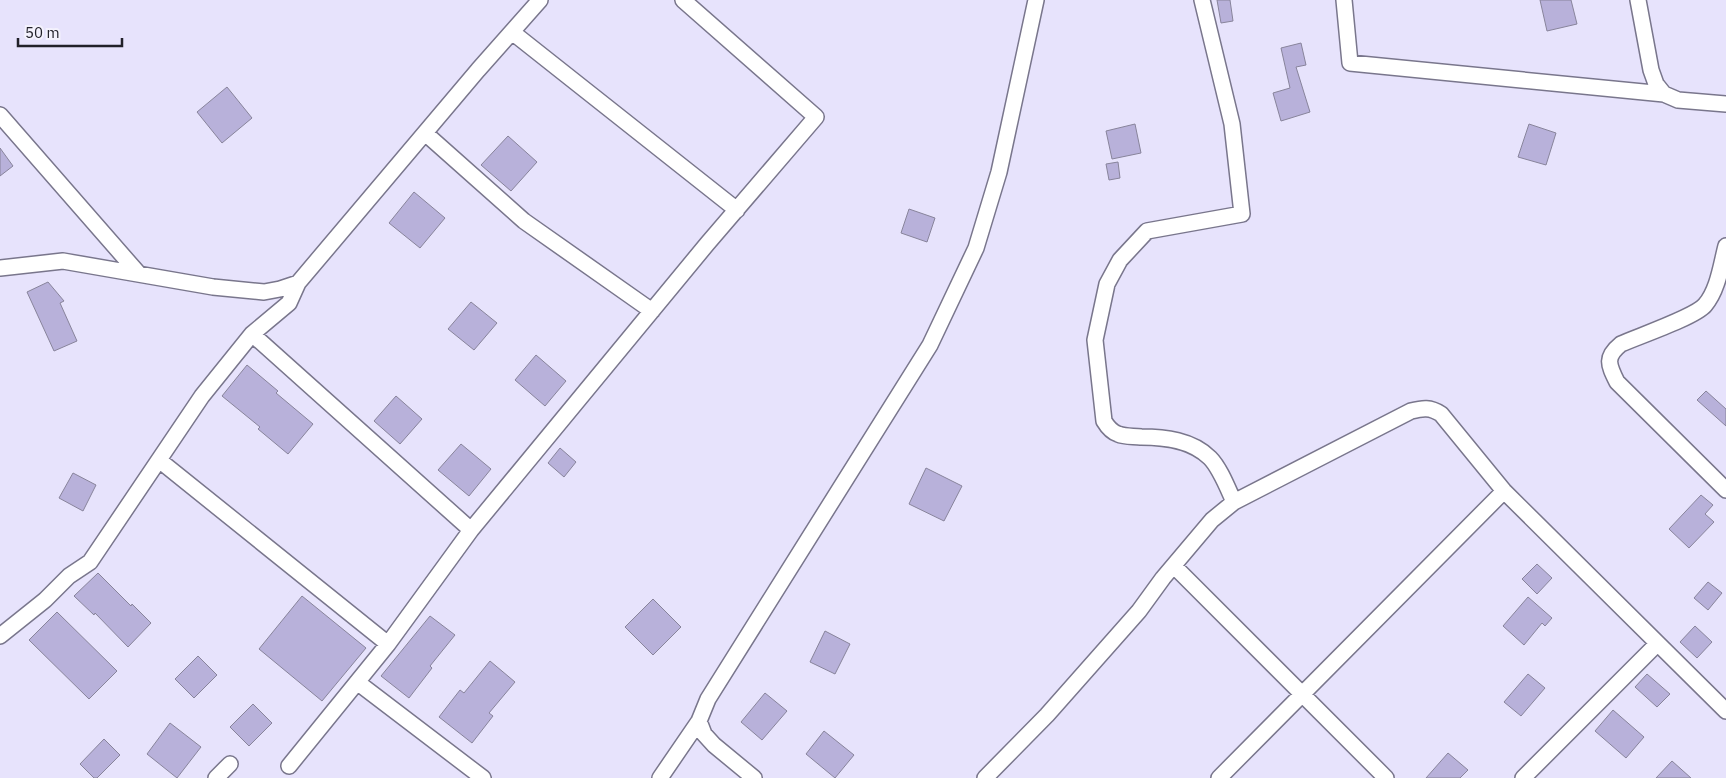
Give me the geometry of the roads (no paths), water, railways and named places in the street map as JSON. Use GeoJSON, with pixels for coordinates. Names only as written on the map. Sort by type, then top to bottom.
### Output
{"type":"FeatureCollection","features":[{"type":"Feature","properties":{"kind":"street"},"geometry":{"type":"LineString","coordinates":[[0,636],[44,600],[69,576],[90,562],[202,396],[252,334],[289,303],[298,283],[540,0]]}},
{"type":"Feature","properties":{"kind":"street"},"geometry":{"type":"LineString","coordinates":[[289,766],[388,644],[471,530],[736,210],[816,118],[684,0]]}},
{"type":"Feature","properties":{"kind":"street"},"geometry":{"type":"LineString","coordinates":[[660,778],[699,721],[708,699],[930,346],[976,248],[996,181],[1036,0]]}},
{"type":"Feature","properties":{"kind":"street"},"geometry":{"type":"LineString","coordinates":[[1202,0],[1232,124],[1242,214],[1146,231],[1120,260],[1107,284],[1095,340],[1104,421],[1109,428],[1117,434],[1130,437],[1167,437],[1189,444],[1210,458],[1234,502]]}},
{"type":"Feature","properties":{"kind":"street"},"geometry":{"type":"LineString","coordinates":[[1344,0],[1350,63],[1664,94],[1678,100],[1726,104]]}},
{"type":"Feature","properties":{"kind":"street"},"geometry":{"type":"LineString","coordinates":[[1638,0],[1651,70],[1656,84],[1664,94]]}},
{"type":"Feature","properties":{"kind":"street"},"geometry":{"type":"LineString","coordinates":[[512,32],[736,210]]}},
{"type":"Feature","properties":{"kind":"street"},"geometry":{"type":"LineString","coordinates":[[0,115],[138,273]]}},
{"type":"Feature","properties":{"kind":"street"},"geometry":{"type":"LineString","coordinates":[[425,133],[524,222],[652,311]]}},
{"type":"Feature","properties":{"kind":"street"},"geometry":{"type":"LineString","coordinates":[[1726,246],[1714,288],[1706,304],[1695,313],[1621,344],[1612,351],[1609,360],[1610,369],[1617,382],[1726,490]]}},
{"type":"Feature","properties":{"kind":"street"},"geometry":{"type":"LineString","coordinates":[[0,268],[63,261],[213,287],[264,292],[298,283]]}},
{"type":"Feature","properties":{"kind":"street"},"geometry":{"type":"LineString","coordinates":[[252,334],[471,530]]}},
{"type":"Feature","properties":{"kind":"street"},"geometry":{"type":"LineString","coordinates":[[985,778],[1060,700],[1139,611],[1153,590],[1212,520],[1234,502],[1411,411],[1422,408],[1431,408],[1441,414],[1504,491],[1726,711]]}},
{"type":"Feature","properties":{"kind":"street"},"geometry":{"type":"LineString","coordinates":[[159,460],[388,644]]}},
{"type":"Feature","properties":{"kind":"street"},"geometry":{"type":"LineString","coordinates":[[1219,778],[1504,491]]}},
{"type":"Feature","properties":{"kind":"street"},"geometry":{"type":"LineString","coordinates":[[1174,566],[1386,778]]}},
{"type":"Feature","properties":{"kind":"street"},"geometry":{"type":"LineString","coordinates":[[1523,778],[1657,644]]}},
{"type":"Feature","properties":{"kind":"street"},"geometry":{"type":"LineString","coordinates":[[357,682],[483,778]]}},
{"type":"Feature","properties":{"kind":"street"},"geometry":{"type":"LineString","coordinates":[[699,721],[704,734],[714,745],[754,778]]}},
{"type":"Feature","properties":{"kind":"street"},"geometry":{"type":"LineString","coordinates":[[216,778],[230,764]]}}]}
